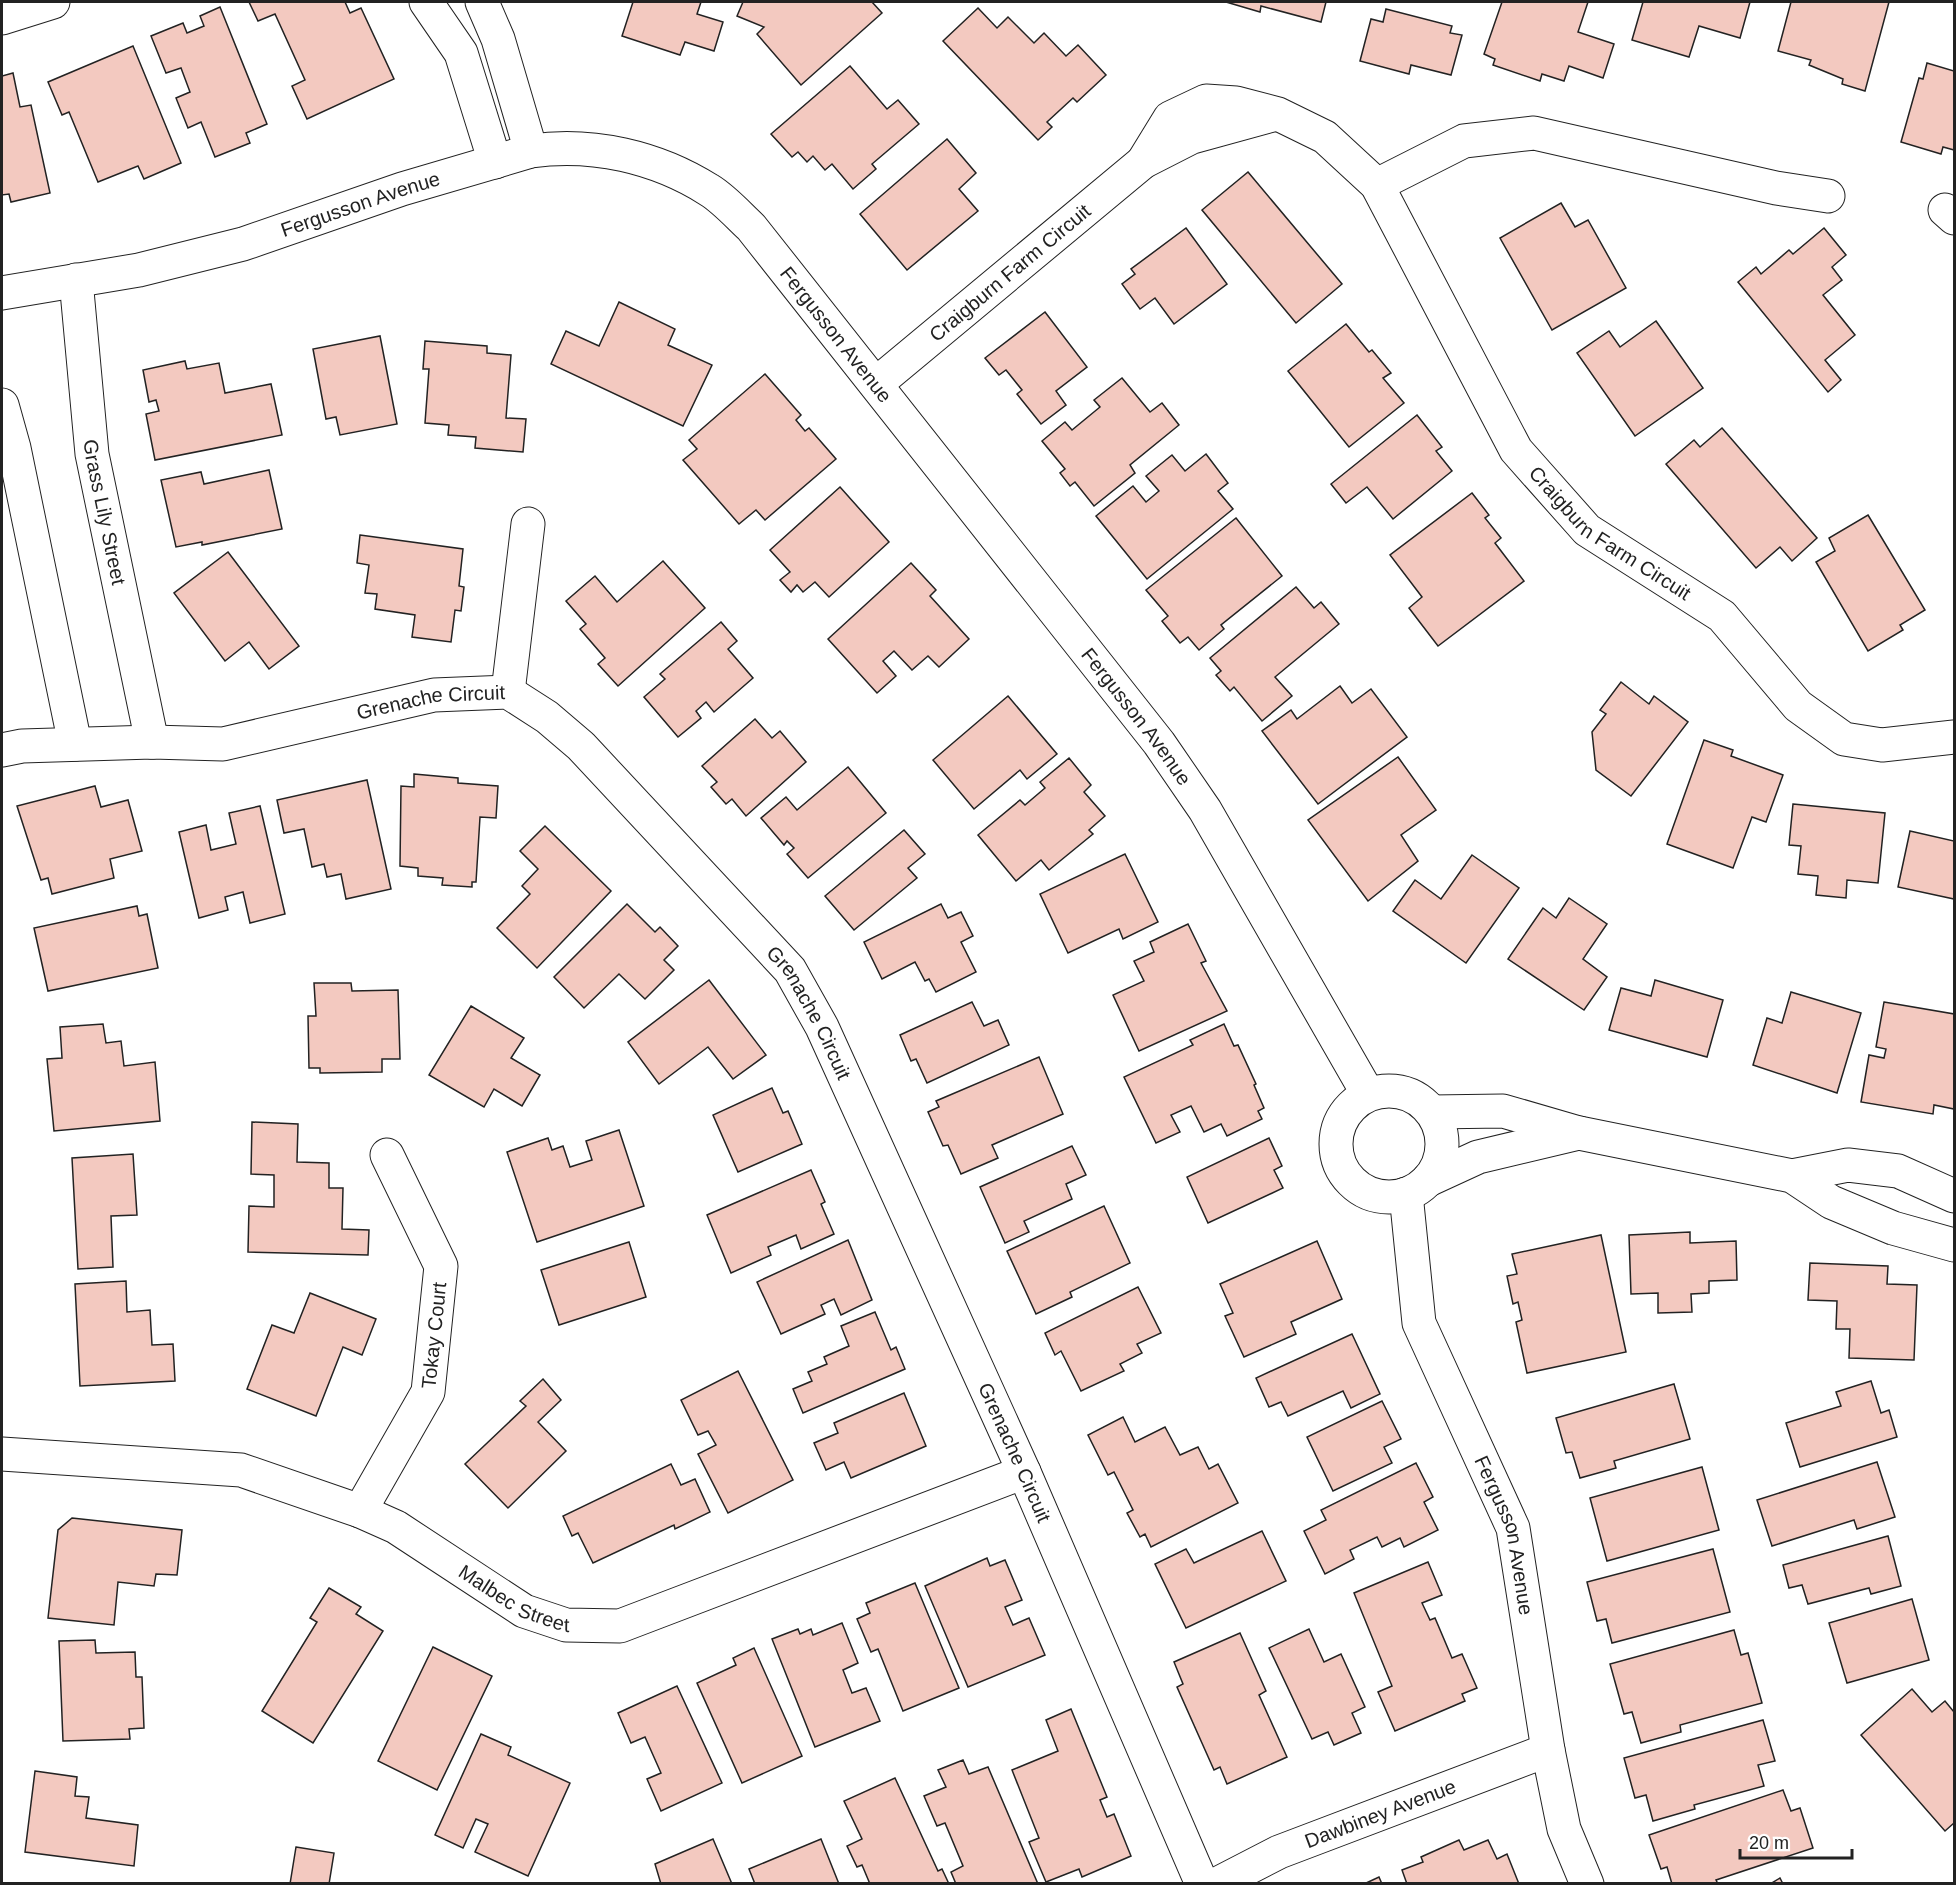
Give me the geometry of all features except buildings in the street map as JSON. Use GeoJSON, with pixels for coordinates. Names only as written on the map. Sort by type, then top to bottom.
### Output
{"type":"FeatureCollection","features":[{"type":"Feature","properties":{"kind":"street"},"geometry":{"type":"LineString","coordinates":[[2,18],[53,2]]}},
{"type":"Feature","properties":{"kind":"street"},"geometry":{"type":"LineString","coordinates":[[426,2],[461,53],[495,162]]}},
{"type":"Feature","properties":{"kind":"street"},"geometry":{"type":"LineString","coordinates":[[482,2],[498,39],[531,151]]}},
{"type":"Feature","properties":{"kind":"street","name":"Craigburn Farm Circuit"},"geometry":{"type":"LineString","coordinates":[[876,384],[1143,162],[1170,118],[1206,101],[1236,103],[1278,114],[1325,137],[1377,185],[1516,450],[1587,530],[1722,616],[1798,706],[1844,739],[1882,745],[1954,737]]}},
{"type":"Feature","properties":{"kind":"street"},"geometry":{"type":"LineString","coordinates":[[1377,185],[1464,141],[1534,133],[1776,188],[1828,196]]}},
{"type":"Feature","properties":{"kind":"street","name":"Fergusson Avenue"},"geometry":{"type":"LineString","coordinates":[[2,292],[139,270],[243,244],[402,189],[531,151],[553,148],[598,149],[653,162],[710,190],[751,227],[1165,752],[1205,810],[1368,1094]]}},
{"type":"Feature","properties":{"kind":"street","name":"Grass Lily Street"},"geometry":{"type":"LineString","coordinates":[[76,280],[92,454],[152,742]]}},
{"type":"Feature","properties":{"kind":"street"},"geometry":{"type":"LineString","coordinates":[[2,405],[14,448],[75,744]]}},
{"type":"Feature","properties":{"kind":"street"},"geometry":{"type":"LineString","coordinates":[[508,692],[528,524]]}},
{"type":"Feature","properties":{"kind":"street","name":"Grenache Circuit"},"geometry":{"type":"LineString","coordinates":[[2,750],[22,746],[75,744],[152,742],[223,744],[434,695],[508,692],[547,717],[581,746],[790,970],[822,1027],[1024,1472],[1202,1884]]}},
{"type":"Feature","properties":{"kind":"street"},"geometry":{"type":"LineString","coordinates":[[1417,1187],[1438,1165],[1442,1146],[1440,1129],[1431,1112],[1410,1094],[1382,1090],[1368,1094],[1353,1103],[1341,1118],[1336,1135],[1336,1154],[1342,1170],[1354,1185],[1370,1194],[1388,1197],[1417,1187],[1478,1157],[1579,1133]]}},
{"type":"Feature","properties":{"kind":"street"},"geometry":{"type":"LineString","coordinates":[[1431,1112],[1503,1111],[1579,1133],[1792,1176],[1831,1202],[1893,1228],[1954,1245]]}},
{"type":"Feature","properties":{"kind":"street","name":"Tokay Court"},"geometry":{"type":"LineString","coordinates":[[360,1511],[428,1392],[441,1266],[387,1155]]}},
{"type":"Feature","properties":{"kind":"street"},"geometry":{"type":"LineString","coordinates":[[1792,1176],[1848,1165],[1898,1171],[1954,1196]]}},
{"type":"Feature","properties":{"kind":"street","name":"Fergusson Avenue"},"geometry":{"type":"LineString","coordinates":[[1417,1187],[1419,1323],[1513,1528],[1548,1750],[1564,1828],[1587,1884]]}},
{"type":"Feature","properties":{"kind":"street","name":"Malbec Street"},"geometry":{"type":"LineString","coordinates":[[2,1454],[241,1470],[360,1511],[396,1527],[524,1611],[566,1625],[620,1626],[1024,1472]]}},
{"type":"Feature","properties":{"kind":"street","name":"Dawbiney Avenue"},"geometry":{"type":"LineString","coordinates":[[1217,1884],[1279,1852],[1548,1750]]}}]}
